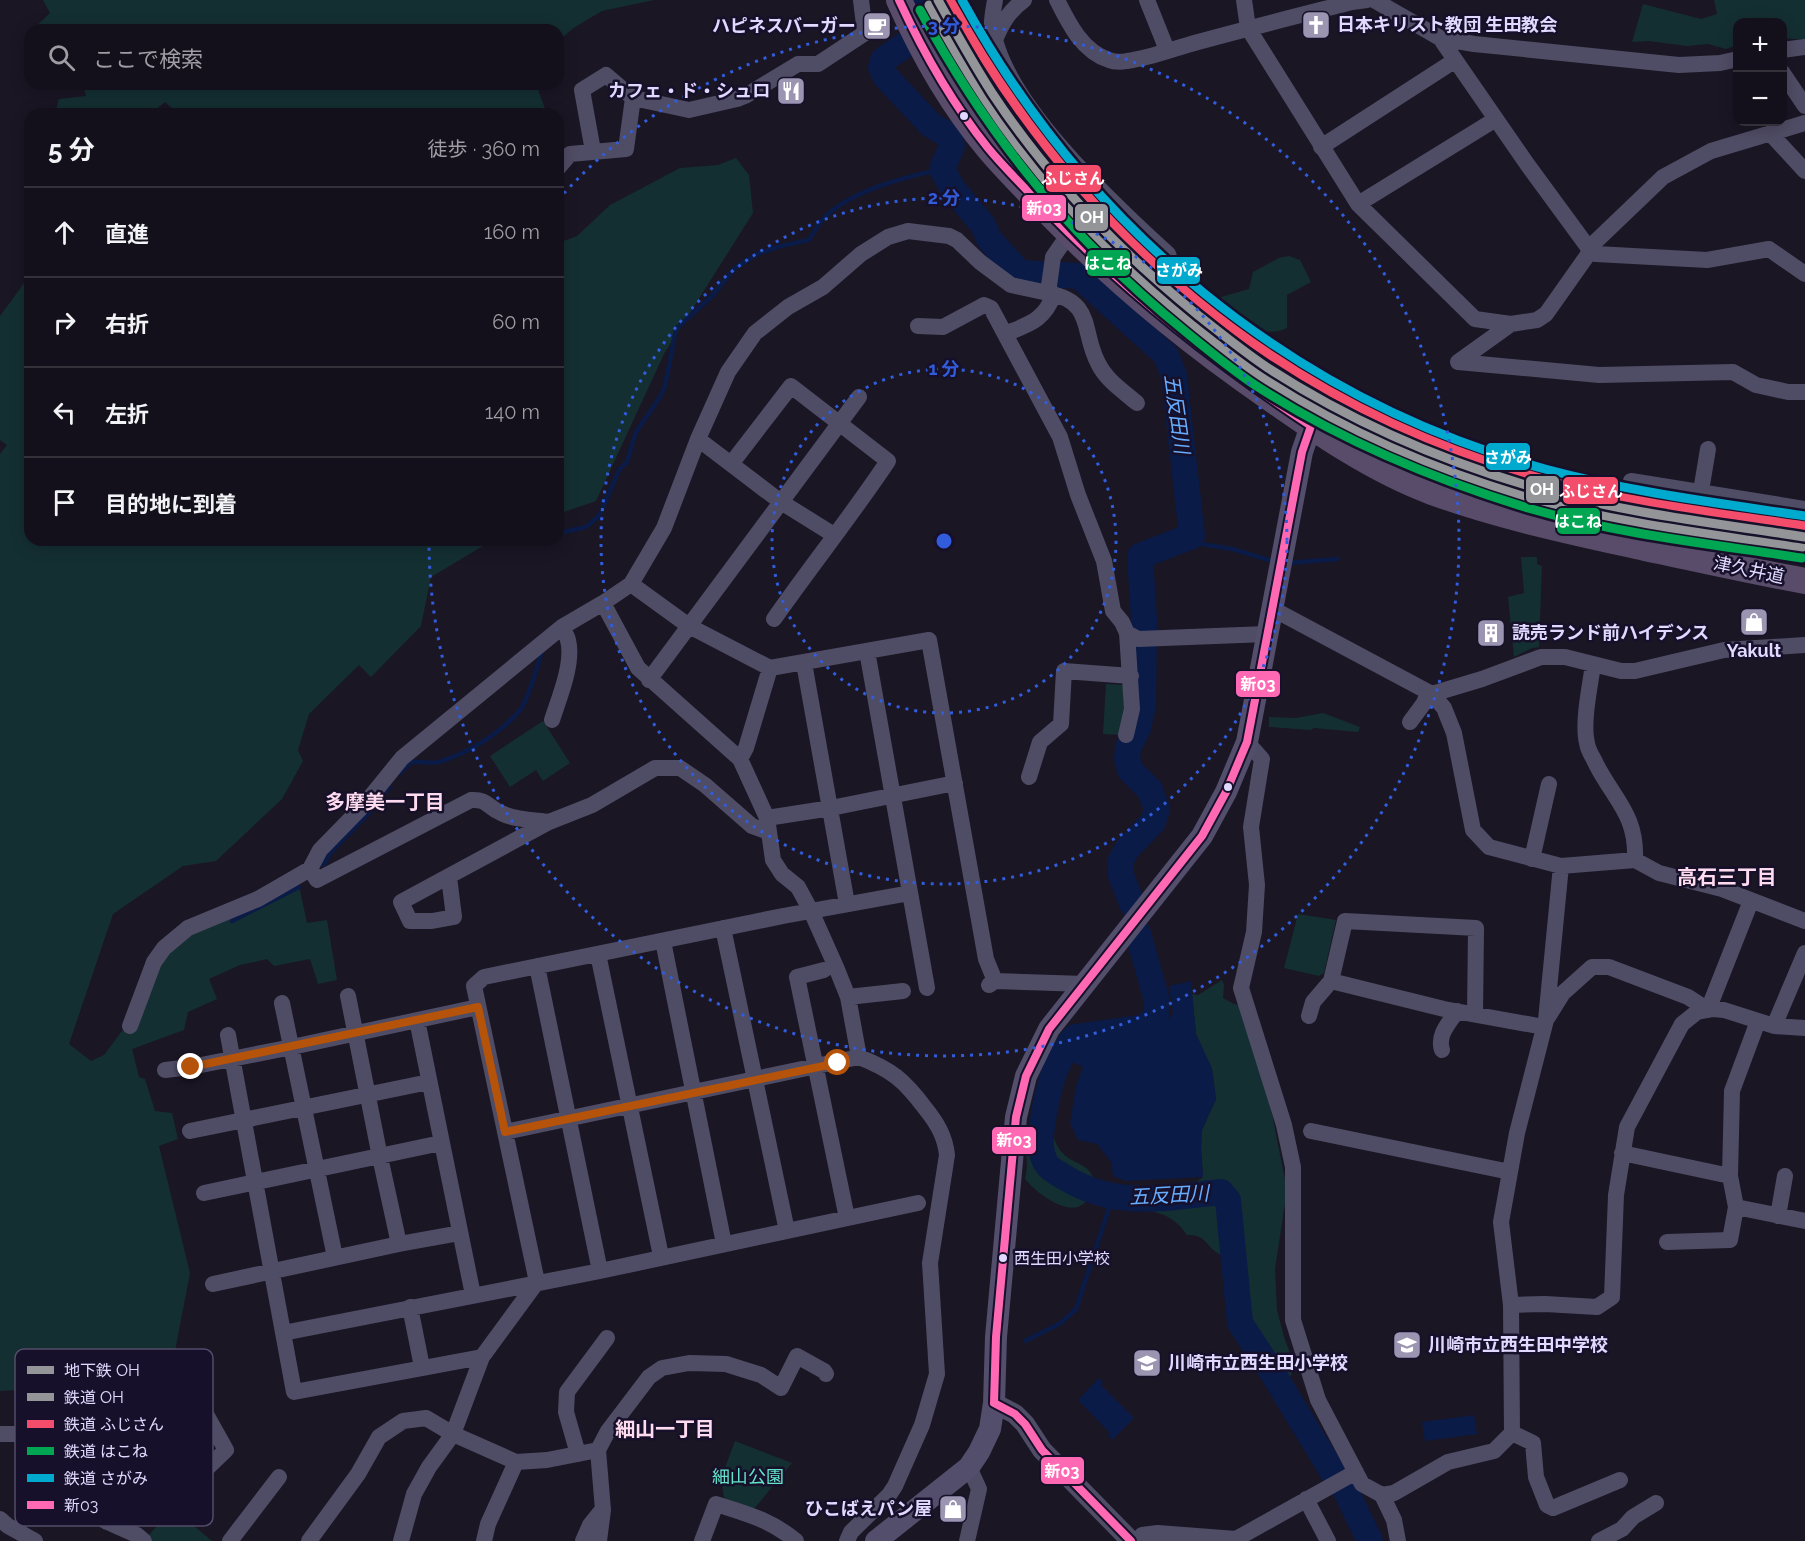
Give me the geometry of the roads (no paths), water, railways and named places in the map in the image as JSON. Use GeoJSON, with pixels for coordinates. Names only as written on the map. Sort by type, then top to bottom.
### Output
{"type":"FeatureCollection","features":[{"type":"Feature","properties":{"kind":"main road","name":"津久井道"},"geometry":{"type":"LineString","coordinates":[[899,0],[964,116],[989,149],[1073,237],[1166,322],[1220,363],[1311,426],[1392,473],[1430,491],[1458,500],[1541,525],[1805,581]]}},
{"type":"Feature","properties":{"kind":"main road"},"geometry":{"type":"LineString","coordinates":[[876,1541],[969,1467],[990,1429],[994,1403],[996,1337],[1016,1117],[1026,1076],[1049,1029],[1202,836],[1226,792],[1247,742],[1302,452],[1311,426]]}},
{"type":"Feature","properties":{"kind":"street"},"geometry":{"type":"LineString","coordinates":[[593,151],[582,90],[606,75],[633,98],[689,110],[747,95],[798,64],[818,64],[865,33],[861,0]]}},
{"type":"Feature","properties":{"kind":"street"},"geometry":{"type":"LineString","coordinates":[[995,0],[992,21],[1001,59],[1037,116],[1107,198],[1168,254],[1172,265],[1166,322]]}},
{"type":"Feature","properties":{"kind":"street"},"geometry":{"type":"LineString","coordinates":[[995,40],[1006,17],[1024,0]]}},
{"type":"Feature","properties":{"kind":"street"},"geometry":{"type":"LineString","coordinates":[[1057,0],[1077,35],[1098,56],[1112,62],[1127,61],[1248,28],[1367,0]]}},
{"type":"Feature","properties":{"kind":"street"},"geometry":{"type":"LineString","coordinates":[[1147,0],[1167,50]]}},
{"type":"Feature","properties":{"kind":"street"},"geometry":{"type":"LineString","coordinates":[[1244,0],[1248,28],[1358,204],[1475,319],[1511,324],[1527,322],[1546,314],[1592,245],[1664,177],[1711,151],[1805,123]]}},
{"type":"Feature","properties":{"kind":"street"},"geometry":{"type":"LineString","coordinates":[[1374,0],[1440,38],[1474,44],[1679,65],[1720,63],[1733,60]]}},
{"type":"Feature","properties":{"kind":"street"},"geometry":{"type":"LineString","coordinates":[[1440,38],[1454,61],[1590,250],[1596,254],[1707,260],[1769,249],[1805,274]]}},
{"type":"Feature","properties":{"kind":"street"},"geometry":{"type":"LineString","coordinates":[[1787,49],[1805,46]]}},
{"type":"Feature","properties":{"kind":"street"},"geometry":{"type":"LineString","coordinates":[[1321,147],[1454,61]]}},
{"type":"Feature","properties":{"kind":"street"},"geometry":{"type":"LineString","coordinates":[[1787,79],[1805,106]]}},
{"type":"Feature","properties":{"kind":"street"},"geometry":{"type":"LineString","coordinates":[[564,161],[570,154],[626,149],[633,98]]}},
{"type":"Feature","properties":{"kind":"street"},"geometry":{"type":"LineString","coordinates":[[1358,204],[1496,119]]}},
{"type":"Feature","properties":{"kind":"street"},"geometry":{"type":"LineString","coordinates":[[1770,132],[1805,171]]}},
{"type":"Feature","properties":{"kind":"street"},"geometry":{"type":"LineString","coordinates":[[130,1026],[154,962],[164,948],[188,928],[258,899],[310,869],[320,850],[363,806],[402,758],[561,627],[631,584],[663,528],[698,439],[728,372],[755,333],[788,307],[823,287],[861,254],[888,237],[908,231],[949,236],[957,240],[980,262],[1011,285],[1051,285],[1069,298],[1086,319],[1097,362],[1106,376],[1137,403]]}},
{"type":"Feature","properties":{"kind":"street"},"geometry":{"type":"LineString","coordinates":[[1005,334],[1035,321],[1051,302],[1053,257],[1062,244],[1073,237]]}},
{"type":"Feature","properties":{"kind":"street"},"geometry":{"type":"LineString","coordinates":[[918,326],[943,327],[984,305],[991,308],[1060,437],[1078,495],[1104,561],[1113,611],[1137,637],[1267,634]]}},
{"type":"Feature","properties":{"kind":"street"},"geometry":{"type":"LineString","coordinates":[[1511,324],[1458,362],[1608,375],[1726,371],[1733,372],[1756,385],[1788,392],[1805,392]]}},
{"type":"Feature","properties":{"kind":"street"},"geometry":{"type":"LineString","coordinates":[[731,464],[791,386],[888,461],[774,619]]}},
{"type":"Feature","properties":{"kind":"street"},"geometry":{"type":"LineString","coordinates":[[649,680],[859,397]]}},
{"type":"Feature","properties":{"kind":"street"},"geometry":{"type":"LineString","coordinates":[[698,439],[781,502],[834,536]]}},
{"type":"Feature","properties":{"kind":"street"},"geometry":{"type":"LineString","coordinates":[[1701,491],[1708,449]]}},
{"type":"Feature","properties":{"kind":"street"},"geometry":{"type":"LineString","coordinates":[[1632,482],[1805,509]]}},
{"type":"Feature","properties":{"kind":"street"},"geometry":{"type":"LineString","coordinates":[[631,584],[688,626],[770,668],[929,640],[992,983],[1085,984]]}},
{"type":"Feature","properties":{"kind":"street"},"geometry":{"type":"LineString","coordinates":[[603,603],[638,668],[740,759],[768,825],[773,860],[782,874],[798,887],[811,910],[848,998],[859,1057]]}},
{"type":"Feature","properties":{"kind":"street"},"geometry":{"type":"LineString","coordinates":[[1273,609],[1430,693],[1444,708],[1454,733],[1473,830],[1489,847],[1561,866],[1635,860],[1659,873],[1722,889],[1805,921]]}},
{"type":"Feature","properties":{"kind":"street"},"geometry":{"type":"LineString","coordinates":[[552,720],[567,669],[569,651],[568,640],[561,627]]}},
{"type":"Feature","properties":{"kind":"street"},"geometry":{"type":"LineString","coordinates":[[1126,735],[1132,709],[1131,676],[1137,637]]}},
{"type":"Feature","properties":{"kind":"street"},"geometry":{"type":"LineString","coordinates":[[1410,722],[1430,693],[1482,679],[1541,657],[1565,657],[1622,671],[1635,671],[1724,650],[1805,645]]}},
{"type":"Feature","properties":{"kind":"street"},"geometry":{"type":"LineString","coordinates":[[867,651],[927,988]]}},
{"type":"Feature","properties":{"kind":"street"},"geometry":{"type":"LineString","coordinates":[[804,663],[847,904]]}},
{"type":"Feature","properties":{"kind":"street"},"geometry":{"type":"LineString","coordinates":[[1593,665],[1588,699],[1587,746],[1629,818],[1635,860]]}},
{"type":"Feature","properties":{"kind":"street"},"geometry":{"type":"LineString","coordinates":[[740,759],[746,748],[770,668]]}},
{"type":"Feature","properties":{"kind":"street"},"geometry":{"type":"LineString","coordinates":[[1029,777],[1040,742],[1061,724],[1064,671],[1131,676]]}},
{"type":"Feature","properties":{"kind":"street"},"geometry":{"type":"LineString","coordinates":[[1247,742],[1262,759],[1251,827],[1257,885],[1254,932],[1241,988],[1284,1125],[1293,1167],[1293,1320],[1318,1400],[1362,1484],[1382,1495],[1394,1520],[1398,1541]]}},
{"type":"Feature","properties":{"kind":"street"},"geometry":{"type":"LineString","coordinates":[[449,877],[549,822],[592,805],[655,768],[680,768],[705,785],[752,826],[768,825],[831,808],[955,783]]}},
{"type":"Feature","properties":{"kind":"street"},"geometry":{"type":"LineString","coordinates":[[1532,859],[1549,784]]}},
{"type":"Feature","properties":{"kind":"street"},"geometry":{"type":"LineString","coordinates":[[310,869],[317,880],[471,800],[482,799],[500,813],[549,822]]}},
{"type":"Feature","properties":{"kind":"street"},"geometry":{"type":"LineString","coordinates":[[1382,1495],[1394,1492],[1448,1461],[1494,1451],[1512,1433],[1511,1305],[1501,1222],[1517,1133],[1545,1024],[1561,866]]}},
{"type":"Feature","properties":{"kind":"street"},"geometry":{"type":"LineString","coordinates":[[401,1541],[414,1494],[429,1467],[453,1434],[483,1357],[537,1282],[474,986],[484,977],[811,910],[910,894]]}},
{"type":"Feature","properties":{"kind":"street"},"geometry":{"type":"LineString","coordinates":[[1708,1010],[1751,901]]}},
{"type":"Feature","properties":{"kind":"street"},"geometry":{"type":"LineString","coordinates":[[1309,1016],[1313,1002],[1331,981],[1345,921],[1476,928],[1475,1014]]}},
{"type":"Feature","properties":{"kind":"street"},"geometry":{"type":"LineString","coordinates":[[723,928],[787,1231]]}},
{"type":"Feature","properties":{"kind":"street"},"geometry":{"type":"LineString","coordinates":[[663,941],[724,1244]]}},
{"type":"Feature","properties":{"kind":"street"},"geometry":{"type":"LineString","coordinates":[[1667,1242],[1730,1240],[1736,1207],[1730,1176],[1732,1091],[1805,953]]}},
{"type":"Feature","properties":{"kind":"street"},"geometry":{"type":"LineString","coordinates":[[598,954],[661,1256]]}},
{"type":"Feature","properties":{"kind":"street"},"geometry":{"type":"LineString","coordinates":[[537,966],[600,1270]]}},
{"type":"Feature","properties":{"kind":"street"},"geometry":{"type":"LineString","coordinates":[[1545,1024],[1563,993],[1592,967],[1609,967],[1688,997],[1708,1010]]}},
{"type":"Feature","properties":{"kind":"street"},"geometry":{"type":"LineString","coordinates":[[824,970],[797,977],[847,1218]]}},
{"type":"Feature","properties":{"kind":"street"},"geometry":{"type":"LineString","coordinates":[[1331,981],[1457,1011],[1545,1024]]}},
{"type":"Feature","properties":{"kind":"street"},"geometry":{"type":"LineString","coordinates":[[848,998],[903,991]]}},
{"type":"Feature","properties":{"kind":"street"},"geometry":{"type":"LineString","coordinates":[[348,996],[399,1244]]}},
{"type":"Feature","properties":{"kind":"street"},"geometry":{"type":"LineString","coordinates":[[282,1003],[335,1257]]}},
{"type":"Feature","properties":{"kind":"street"},"geometry":{"type":"LineString","coordinates":[[165,1070],[292,1047],[478,1007]]}},
{"type":"Feature","properties":{"kind":"street"},"geometry":{"type":"LineString","coordinates":[[1511,1305],[1545,1304],[1597,1308],[1612,1297],[1616,1195],[1627,1127],[1682,1024],[1697,1012],[1724,1010],[1766,1024],[1805,1028]]}},
{"type":"Feature","properties":{"kind":"street"},"geometry":{"type":"LineString","coordinates":[[1442,1050],[1441,1036],[1457,1011]]}},
{"type":"Feature","properties":{"kind":"street"},"geometry":{"type":"LineString","coordinates":[[417,1020],[473,1295]]}},
{"type":"Feature","properties":{"kind":"street"},"geometry":{"type":"LineString","coordinates":[[228,1035],[294,1392],[483,1357]]}},
{"type":"Feature","properties":{"kind":"street"},"geometry":{"type":"LineString","coordinates":[[505,1132],[859,1057],[886,1069],[906,1084],[937,1123],[947,1155],[930,1263],[937,1374],[922,1425],[895,1486],[883,1502],[851,1532],[847,1541]]}},
{"type":"Feature","properties":{"kind":"street"},"geometry":{"type":"LineString","coordinates":[[190,1131],[244,1122],[429,1082]]}},
{"type":"Feature","properties":{"kind":"street"},"geometry":{"type":"LineString","coordinates":[[1311,1131],[1510,1172]]}},
{"type":"Feature","properties":{"kind":"street"},"geometry":{"type":"LineString","coordinates":[[204,1193],[317,1171],[441,1143]]}},
{"type":"Feature","properties":{"kind":"street"},"geometry":{"type":"LineString","coordinates":[[1622,1154],[1730,1176]]}},
{"type":"Feature","properties":{"kind":"street"},"geometry":{"type":"LineString","coordinates":[[1778,1216],[1785,1176]]}},
{"type":"Feature","properties":{"kind":"street"},"geometry":{"type":"LineString","coordinates":[[283,1332],[600,1270],[918,1203]]}},
{"type":"Feature","properties":{"kind":"street"},"geometry":{"type":"LineString","coordinates":[[1736,1207],[1805,1221]]}},
{"type":"Feature","properties":{"kind":"street"},"geometry":{"type":"LineString","coordinates":[[213,1284],[460,1233]]}},
{"type":"Feature","properties":{"kind":"street"},"geometry":{"type":"LineString","coordinates":[[410,1307],[422,1367]]}},
{"type":"Feature","properties":{"kind":"street"},"geometry":{"type":"LineString","coordinates":[[578,1454],[566,1412],[567,1392],[607,1338]]}},
{"type":"Feature","properties":{"kind":"street"},"geometry":{"type":"LineString","coordinates":[[599,1541],[603,1510],[598,1450],[608,1431],[649,1377],[662,1368],[689,1363],[726,1364],[761,1375],[781,1388],[797,1356],[826,1374]]}},
{"type":"Feature","properties":{"kind":"street"},"geometry":{"type":"LineString","coordinates":[[994,1403],[1015,1414],[1025,1424],[1042,1449],[1128,1539],[1142,1534],[1158,1533],[1236,1539],[1356,1472]]}},
{"type":"Feature","properties":{"kind":"street"},"geometry":{"type":"LineString","coordinates":[[309,1541],[358,1474],[379,1437],[404,1421],[426,1418],[453,1434],[516,1462],[548,1460],[598,1450]]}},
{"type":"Feature","properties":{"kind":"street"},"geometry":{"type":"LineString","coordinates":[[213,1427],[226,1450],[213,1462]]}},
{"type":"Feature","properties":{"kind":"street"},"geometry":{"type":"LineString","coordinates":[[1512,1433],[1533,1443],[1536,1477],[1547,1505],[1553,1508],[1620,1480]]}},
{"type":"Feature","properties":{"kind":"street"},"geometry":{"type":"LineString","coordinates":[[484,1541],[488,1524],[516,1462]]}},
{"type":"Feature","properties":{"kind":"street"},"geometry":{"type":"LineString","coordinates":[[968,1541],[979,1489],[969,1467]]}},
{"type":"Feature","properties":{"kind":"street"},"geometry":{"type":"LineString","coordinates":[[230,1541],[279,1477]]}},
{"type":"Feature","properties":{"kind":"street"},"geometry":{"type":"LineString","coordinates":[[1306,1499],[1328,1541]]}},
{"type":"Feature","properties":{"kind":"street"},"geometry":{"type":"LineString","coordinates":[[1599,1541],[1622,1529],[1633,1517],[1656,1503]]}},
{"type":"Feature","properties":{"kind":"street"},"geometry":{"type":"LineString","coordinates":[[702,1541],[716,1504],[760,1518],[779,1527],[796,1541]]}},
{"type":"Feature","properties":{"kind":"street"},"geometry":{"type":"LineString","coordinates":[[583,1541],[590,1525],[603,1510]]}},
{"type":"Feature","properties":{"kind":"street"},"geometry":{"type":"LineString","coordinates":[[0,1519],[35,1541]]}},
{"type":"Feature","properties":{"kind":"street"},"geometry":{"type":"LineString","coordinates":[[116,1526],[137,1535],[144,1541]]}},
{"type":"Feature","properties":{"kind":"water"},"geometry":{"type":"Polygon","coordinates":[[[1191,981],[1196,1034],[1212,1069],[1216,1099],[1202,1130],[1203,1177],[1126,1181],[1113,1176],[1111,1162],[1097,1144],[1078,1140],[1070,1123],[1076,1086],[1083,1067],[1072,1062],[1082,1048],[1158,1033],[1173,1013],[1169,986],[1191,981]]]}},
{"type":"Feature","properties":{"kind":"water"},"geometry":{"type":"Polygon","coordinates":[[[1099,1378],[1103,1382],[1101,1385],[1134,1418],[1112,1440],[1108,1435],[1110,1433],[1078,1400],[1099,1378]]]}},
{"type":"Feature","properties":{"kind":"water"},"geometry":{"type":"Polygon","coordinates":[[[1474,1415],[1477,1434],[1425,1441],[1422,1422],[1474,1415]]]}},
{"type":"Feature","properties":{"kind":"waterway","name":"五反田川"},"geometry":{"type":"LineString","coordinates":[[918,0],[923,21],[920,29],[909,42],[883,60],[881,67],[885,76],[931,125],[950,136],[952,146],[942,169],[953,189],[983,225],[989,239],[1020,273],[1079,276],[1166,355],[1174,376],[1192,536],[1140,556],[1144,620],[1143,706],[1138,728],[1128,748],[1127,759],[1130,770],[1150,790],[1157,809],[1153,822],[1128,848],[1121,860],[1121,875],[1132,904]]}},
{"type":"Feature","properties":{"kind":"waterway"},"geometry":{"type":"LineString","coordinates":[[564,532],[586,527],[599,516],[619,470],[627,462],[636,432],[665,386],[676,329],[712,296],[735,268],[757,254],[809,240],[825,217],[864,192],[942,169]]}},
{"type":"Feature","properties":{"kind":"waterway"},"geometry":{"type":"LineString","coordinates":[[1424,471],[1427,465],[1471,483],[1597,520],[1605,511]]}},
{"type":"Feature","properties":{"kind":"waterway"},"geometry":{"type":"LineString","coordinates":[[1192,536],[1201,544],[1232,549],[1276,562]]}},
{"type":"Feature","properties":{"kind":"waterway"},"geometry":{"type":"LineString","coordinates":[[1287,563],[1338,559]]}},
{"type":"Feature","properties":{"kind":"waterway"},"geometry":{"type":"LineString","coordinates":[[400,773],[411,762],[439,762],[461,753],[483,742],[503,727],[523,705],[541,654]]}},
{"type":"Feature","properties":{"kind":"waterway"},"geometry":{"type":"LineString","coordinates":[[323,865],[331,852],[372,810],[389,787]]}},
{"type":"Feature","properties":{"kind":"waterway"},"geometry":{"type":"LineString","coordinates":[[232,921],[299,887]]}},
{"type":"Feature","properties":{"kind":"waterway","name":"五反田川"},"geometry":{"type":"LineString","coordinates":[[1138,933],[1157,1001],[1156,1015],[1146,1027],[1075,1037],[1068,1045],[1054,1073],[1046,1103],[1041,1136],[1044,1159],[1052,1170],[1083,1187],[1102,1194],[1141,1199],[1221,1192],[1228,1200],[1240,1323],[1335,1476]]}},
{"type":"Feature","properties":{"kind":"waterway"},"geometry":{"type":"LineString","coordinates":[[1025,1341],[1061,1323],[1076,1309],[1113,1196]]}},
{"type":"Feature","properties":{"kind":"waterway","name":"五反田川"},"geometry":{"type":"LineString","coordinates":[[1343,1485],[1370,1541]]}},
{"type":"Feature","properties":{"kind":"metro line","name":"OH"},"geometry":{"type":"LineString","coordinates":[[938,0],[992,93],[1061,184],[1114,240],[1170,292],[1268,368],[1331,405],[1398,438],[1501,477],[1602,504],[1670,517],[1805,537]]}},
{"type":"Feature","properties":{"kind":"rail line","name":"ふじさん"},"geometry":{"type":"LineString","coordinates":[[950,0],[1002,85],[1060,164],[1125,235],[1196,300],[1273,357],[1356,406],[1445,446],[1540,478],[1639,501],[1805,526]]}},
{"type":"Feature","properties":{"kind":"rail line","name":"さがみ"},"geometry":{"type":"LineString","coordinates":[[962,0],[1013,83],[1070,160],[1134,231],[1205,294],[1282,350],[1364,398],[1452,438],[1545,469],[1642,491],[1805,516]]}},
{"type":"Feature","properties":{"kind":"rail line","name":"OH"},"geometry":{"type":"LineString","coordinates":[[929,5],[969,75],[1006,130],[1054,190],[1106,247],[1163,299],[1243,364],[1293,396],[1392,447],[1461,475],[1532,498],[1633,521],[1803,547]]}},
{"type":"Feature","properties":{"kind":"rail line","name":"はこね"},"geometry":{"type":"LineString","coordinates":[[920,10],[975,102],[1036,185],[1070,223],[1144,297],[1237,373],[1287,405],[1353,440],[1422,471],[1528,508],[1630,532],[1802,558]]}},
{"type":"Feature","properties":{"kind":"place","name":"日本キリスト教団 生田教会"},"geometry":{"type":"Point","coordinates":[1316,25]}},
{"type":"Feature","properties":{"kind":"place","name":"ハピネスバーガー"},"geometry":{"type":"Point","coordinates":[877,26]}},
{"type":"Feature","properties":{"kind":"place","name":"カフェ・ド・シュロ"},"geometry":{"type":"Point","coordinates":[791,91]}},
{"type":"Feature","properties":{"kind":"place","name":"Yakult"},"geometry":{"type":"Point","coordinates":[1754,622]}},
{"type":"Feature","properties":{"kind":"place","name":"読売ランド前ハイデンス"},"geometry":{"type":"Point","coordinates":[1491,633]}},
{"type":"Feature","properties":{"kind":"place","name":"西生田小学校"},"geometry":{"type":"Point","coordinates":[1003,1258]}},
{"type":"Feature","properties":{"kind":"place","name":"川崎市立西生田中学校"},"geometry":{"type":"Point","coordinates":[1407,1345]}},
{"type":"Feature","properties":{"kind":"place","name":"川崎市立西生田小学校"},"geometry":{"type":"Point","coordinates":[1147,1363]}},
{"type":"Feature","properties":{"kind":"place","name":"ひこばえパン屋"},"geometry":{"type":"Point","coordinates":[953,1509]}},
{"type":"Feature","properties":{"kind":"district","name":"多摩美一丁目"},"geometry":{"type":"Point","coordinates":[385,802]}},
{"type":"Feature","properties":{"kind":"district","name":"高石三丁目"},"geometry":{"type":"Point","coordinates":[1727,877]}},
{"type":"Feature","properties":{"kind":"district","name":"細山一丁目"},"geometry":{"type":"Point","coordinates":[665,1429]}},
{"type":"Feature","properties":{"kind":"park label","name":"細山公園"},"geometry":{"type":"Point","coordinates":[748,1477]}}]}
